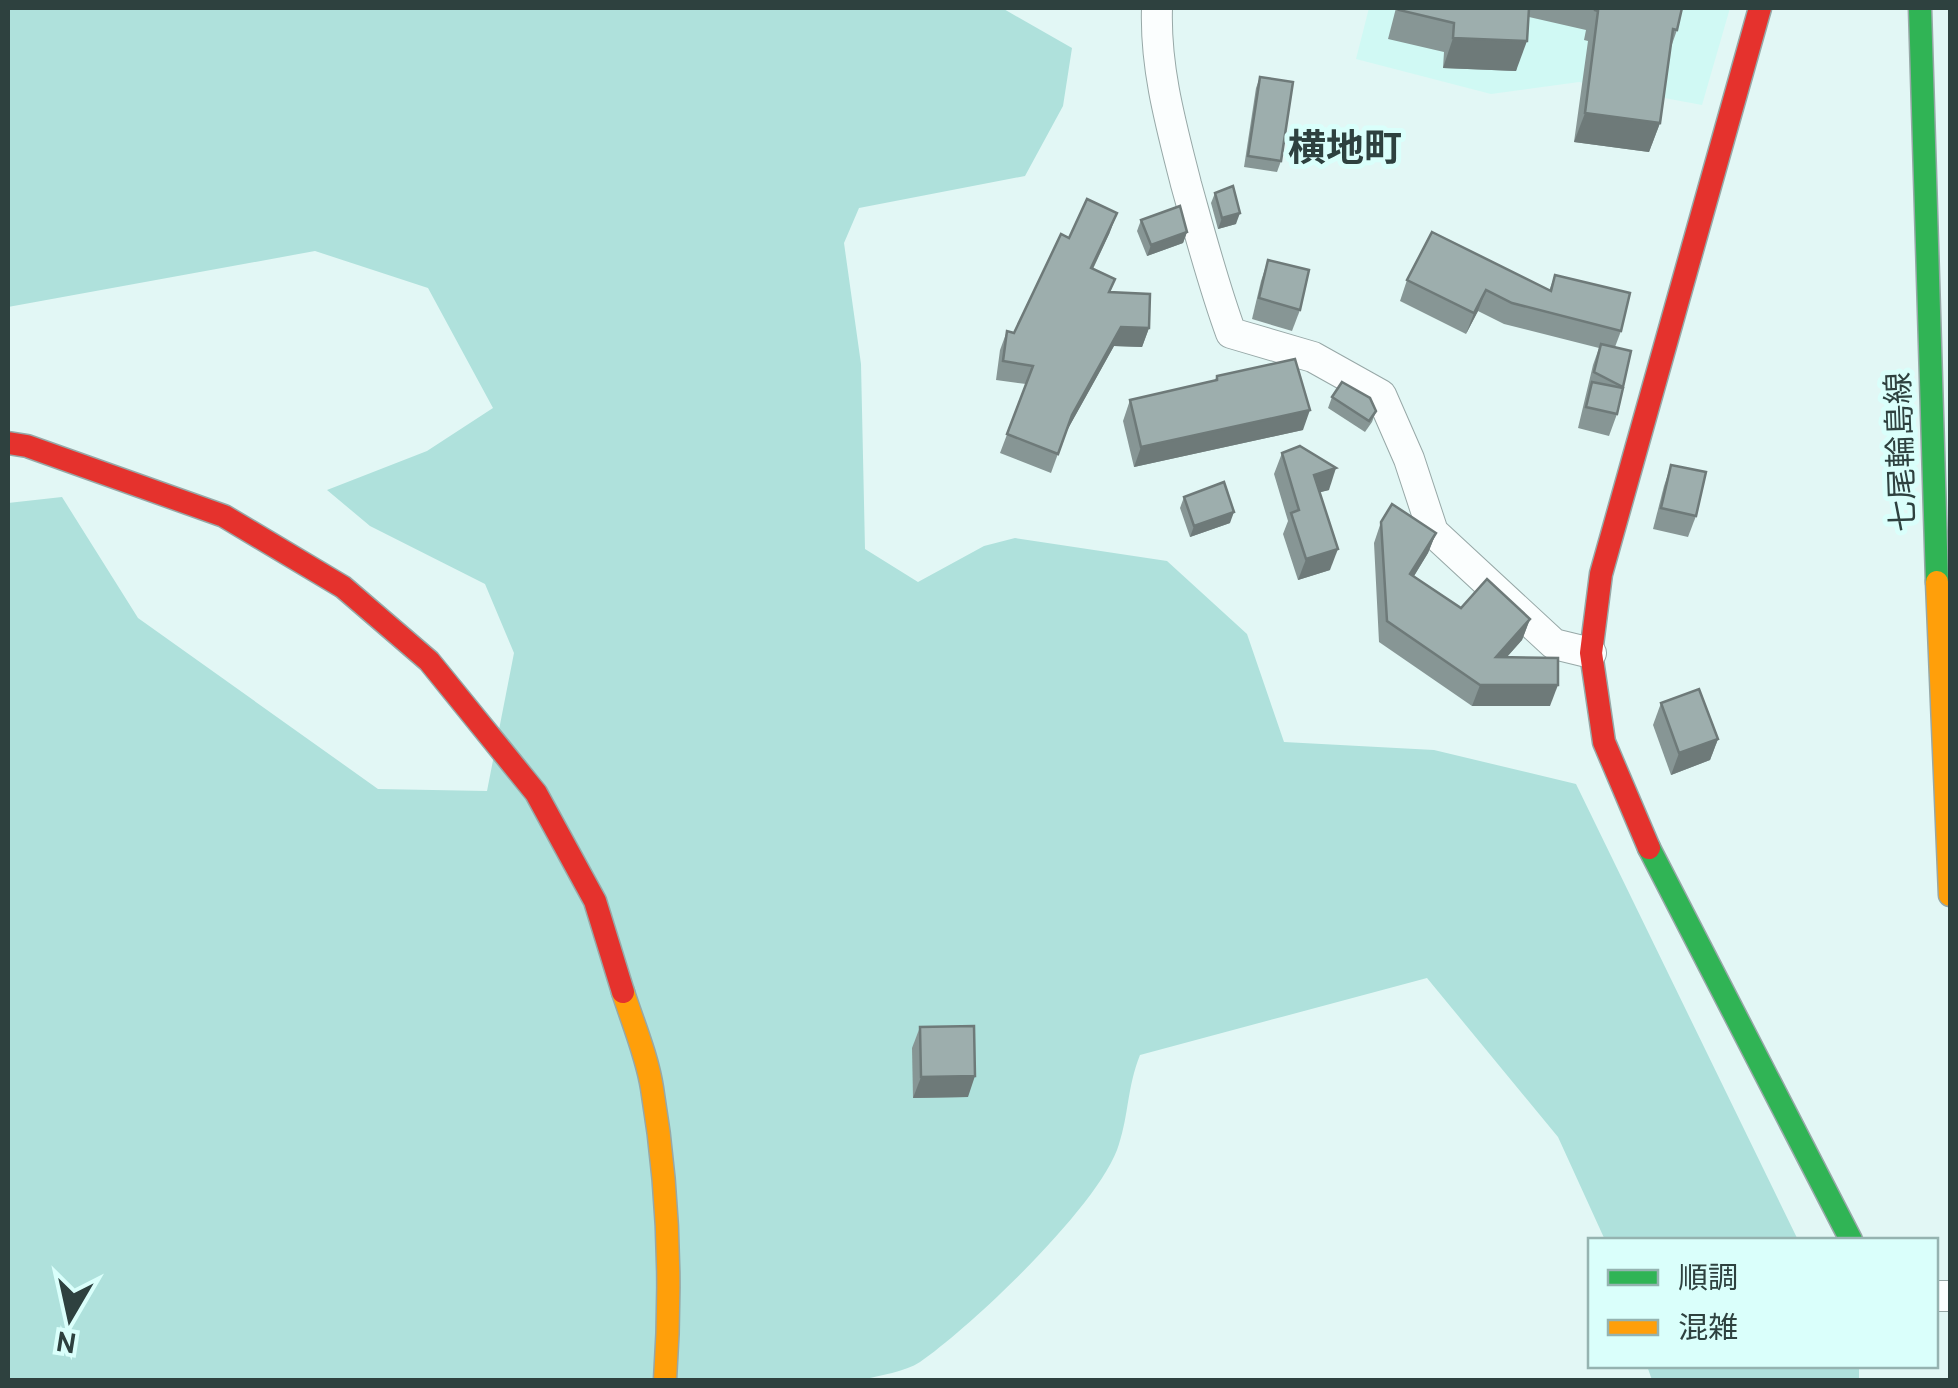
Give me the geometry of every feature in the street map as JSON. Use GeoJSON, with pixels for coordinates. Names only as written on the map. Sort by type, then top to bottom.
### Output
{"type":"FeatureCollection","features":[{"type":"Feature","properties":{"kind":"street"},"geometry":{"type":"LineString","coordinates":[[1157,8],[1156,48],[1172,127],[1207,261],[1231,333],[1314,357],[1382,395],[1433,532],[1554,644],[1591,653]]}},
{"type":"Feature","properties":{"kind":"street"},"geometry":{"type":"LineString","coordinates":[[1760,8],[1600,574],[1591,653],[1604,742],[1640,828],[1850,1238]]}},
{"type":"Feature","properties":{"kind":"street","name":"七尾輪島線"},"geometry":{"type":"LineString","coordinates":[[1920,8],[1932,473],[1950,895]]}},
{"type":"Feature","properties":{"kind":"street"},"geometry":{"type":"LineString","coordinates":[[8,443],[27,446],[224,516],[343,587],[428,660],[536,793],[596,901],[652,1086],[671,1302],[665,1380]]}},
{"type":"Feature","properties":{"kind":"shaded area"},"geometry":{"type":"Polygon","coordinates":[[[8,8],[1002,8],[1072,48],[1063,106],[1025,176],[859,208],[844,243],[861,364],[865,549],[918,582],[984,546],[1015,538],[1167,561],[1247,634],[1284,742],[1434,750],[1576,784],[1797,1238],[1604,1238],[1558,1137],[1427,978],[1140,1055],[1119,1144],[1088,1198],[1033,1262],[971,1321],[920,1362],[900,1371],[862,1380],[8,1380],[8,503],[62,497],[138,618],[378,789],[487,791],[514,653],[485,584],[370,526],[327,490],[427,451],[493,408],[428,288],[315,251],[8,307],[8,8]]]}},
{"type":"Feature","properties":{"kind":"shaded area"},"geometry":{"type":"Polygon","coordinates":[[[1369,8],[1730,8],[1702,105],[1579,82],[1491,94],[1356,59],[1369,8]]]}},
{"type":"Feature","properties":{"kind":"shaded area"},"geometry":{"type":"Polygon","coordinates":[[[1648,1368],[1859,1368],[1859,1380],[1652,1380],[1648,1368]]]}},
{"type":"Feature","properties":{"kind":"building"},"geometry":{"type":"Polygon","coordinates":[[[1400,8],[1529,8],[1527,41],[1453,38],[1454,23],[1400,8]]]}},
{"type":"Feature","properties":{"kind":"building"},"geometry":{"type":"Polygon","coordinates":[[[1595,8],[1682,8],[1677,30],[1673,29],[1660,123],[1585,113],[1598,11],[1595,8]]]}},
{"type":"Feature","properties":{"kind":"building"},"geometry":{"type":"Polygon","coordinates":[[[1260,77],[1293,82],[1281,161],[1248,156],[1260,77]]]}},
{"type":"Feature","properties":{"kind":"building"},"geometry":{"type":"Polygon","coordinates":[[[1233,186],[1240,213],[1222,218],[1215,193],[1233,186]]]}},
{"type":"Feature","properties":{"kind":"building"},"geometry":{"type":"Polygon","coordinates":[[[1087,199],[1117,213],[1091,268],[1115,279],[1109,292],[1150,294],[1149,328],[1121,327],[1072,415],[1058,454],[1007,434],[1033,366],[1003,361],[1007,331],[1014,333],[1061,234],[1069,238],[1087,199]]]}},
{"type":"Feature","properties":{"kind":"building"},"geometry":{"type":"Polygon","coordinates":[[[1180,206],[1187,232],[1151,245],[1141,220],[1180,206]]]}},
{"type":"Feature","properties":{"kind":"building"},"geometry":{"type":"Polygon","coordinates":[[[1432,232],[1551,291],[1555,275],[1630,293],[1621,331],[1512,303],[1486,290],[1474,313],[1407,280],[1432,232]]]}},
{"type":"Feature","properties":{"kind":"building"},"geometry":{"type":"Polygon","coordinates":[[[1268,260],[1309,270],[1300,310],[1259,298],[1268,260]]]}},
{"type":"Feature","properties":{"kind":"building"},"geometry":{"type":"Polygon","coordinates":[[[1601,344],[1631,351],[1623,387],[1594,372],[1601,344]]]}},
{"type":"Feature","properties":{"kind":"building"},"geometry":{"type":"Polygon","coordinates":[[[1295,359],[1310,410],[1141,447],[1130,400],[1295,359]]]}},
{"type":"Feature","properties":{"kind":"building"},"geometry":{"type":"Polygon","coordinates":[[[1342,382],[1370,398],[1376,411],[1369,421],[1332,397],[1342,382]]]}},
{"type":"Feature","properties":{"kind":"building"},"geometry":{"type":"Polygon","coordinates":[[[1592,382],[1623,388],[1617,414],[1586,407],[1592,382]]]}},
{"type":"Feature","properties":{"kind":"building"},"geometry":{"type":"Polygon","coordinates":[[[1300,446],[1336,468],[1314,475],[1338,549],[1306,559],[1291,513],[1299,510],[1282,453],[1300,446]]]}},
{"type":"Feature","properties":{"kind":"building"},"geometry":{"type":"Polygon","coordinates":[[[1671,465],[1706,472],[1696,516],[1661,508],[1671,465]]]}},
{"type":"Feature","properties":{"kind":"building"},"geometry":{"type":"Polygon","coordinates":[[[1224,482],[1234,512],[1194,526],[1184,497],[1224,482]]]}},
{"type":"Feature","properties":{"kind":"building"},"geometry":{"type":"Polygon","coordinates":[[[1392,504],[1436,533],[1410,574],[1461,608],[1487,579],[1530,619],[1496,657],[1558,658],[1558,685],[1480,685],[1387,621],[1381,522],[1392,504]]]}},
{"type":"Feature","properties":{"kind":"building"},"geometry":{"type":"Polygon","coordinates":[[[1699,689],[1718,739],[1679,753],[1661,703],[1699,689]]]}},
{"type":"Feature","properties":{"kind":"building"},"geometry":{"type":"Polygon","coordinates":[[[974,1026],[975,1076],[921,1077],[920,1027],[974,1026]]]}},
{"type":"Feature","properties":{"kind":"traffic: fast"},"geometry":{"type":"LineString","coordinates":[[1920,8],[1937,582]]}},
{"type":"Feature","properties":{"kind":"traffic: fast"},"geometry":{"type":"LineString","coordinates":[[1649,848],[1850,1238]]}},
{"type":"Feature","properties":{"kind":"traffic: slow"},"geometry":{"type":"LineString","coordinates":[[1937,582],[1950,895]]}},
{"type":"Feature","properties":{"kind":"traffic: slow"},"geometry":{"type":"LineString","coordinates":[[623,992],[650,1076],[662,1160],[668,1270],[665,1380]]}},
{"type":"Feature","properties":{"kind":"traffic: jam"},"geometry":{"type":"LineString","coordinates":[[1649,848],[1604,742],[1591,653],[1601,574],[1760,8]]}},
{"type":"Feature","properties":{"kind":"traffic: jam"},"geometry":{"type":"LineString","coordinates":[[8,443],[27,446],[224,516],[343,587],[429,661],[536,793],[595,901],[623,992]]}},
{"type":"Feature","properties":{"kind":"district","name":"横地町"},"geometry":{"type":"Point","coordinates":[1345,147]}}]}
